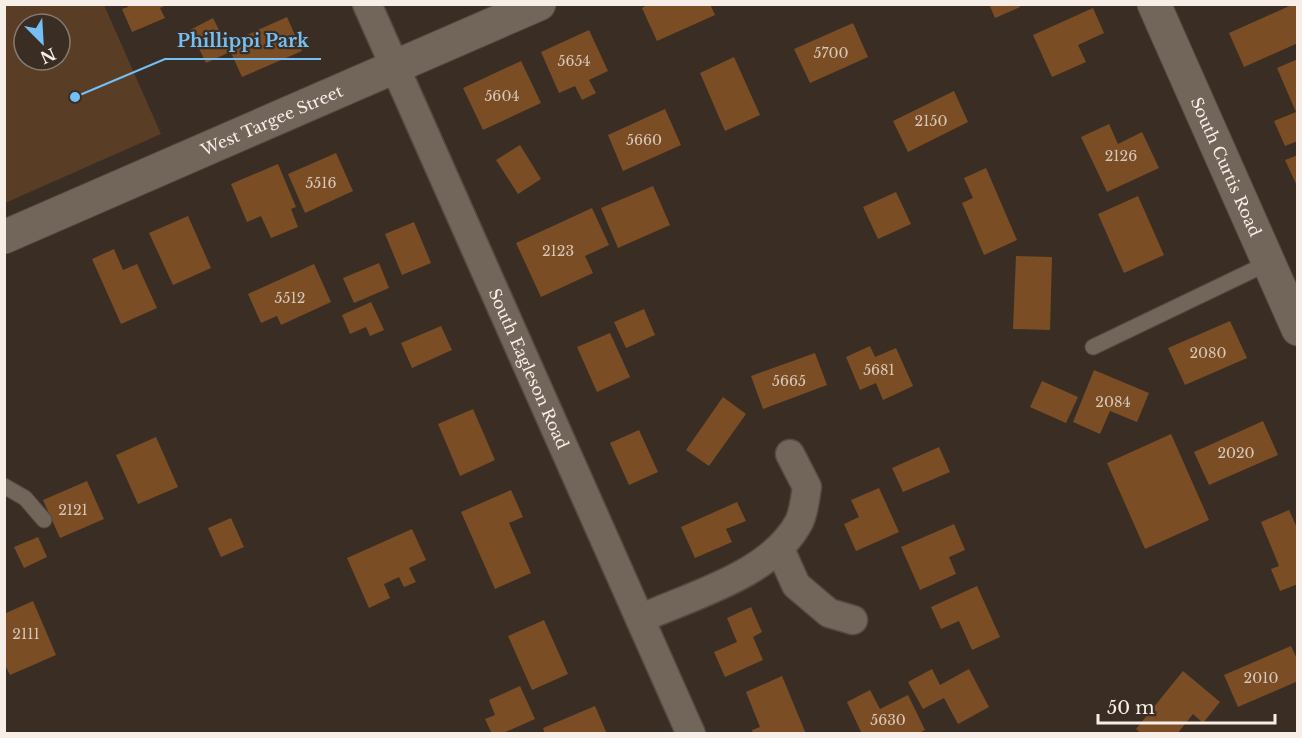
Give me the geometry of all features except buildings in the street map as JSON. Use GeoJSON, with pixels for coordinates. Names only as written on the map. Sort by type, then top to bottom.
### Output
{"type":"FeatureCollection","features":[{"type":"Feature","properties":{"kind":"street","name":"South Eagleson Road"},"geometry":{"type":"LineString","coordinates":[[367,4],[691,734]]}},
{"type":"Feature","properties":{"kind":"street","name":"West Targee Street"},"geometry":{"type":"LineString","coordinates":[[4,237],[539,4]]}},
{"type":"Feature","properties":{"kind":"street","name":"South Curtis Road"},"geometry":{"type":"LineString","coordinates":[[1154,4],[1298,329]]}},
{"type":"Feature","properties":{"kind":"street"},"geometry":{"type":"LineString","coordinates":[[640,618],[750,570],[780,549],[800,521],[807,487],[790,454]]}},
{"type":"Feature","properties":{"kind":"street"},"geometry":{"type":"LineString","coordinates":[[780,549],[796,585],[829,613],[853,620]]}},
{"type":"Feature","properties":{"kind":"lane"},"geometry":{"type":"LineString","coordinates":[[1093,347],[1268,263]]}},
{"type":"Feature","properties":{"kind":"lane"},"geometry":{"type":"LineString","coordinates":[[4,486],[25,498],[44,520]]}},
{"type":"Feature","properties":{"kind":"shaded area"},"geometry":{"type":"Polygon","coordinates":[[[5,4],[104,5],[161,134],[5,203],[5,4]]]}},
{"type":"Feature","properties":{"kind":"place","name":"Phillippi Park"},"geometry":{"type":"Point","coordinates":[75,97]}}]}
